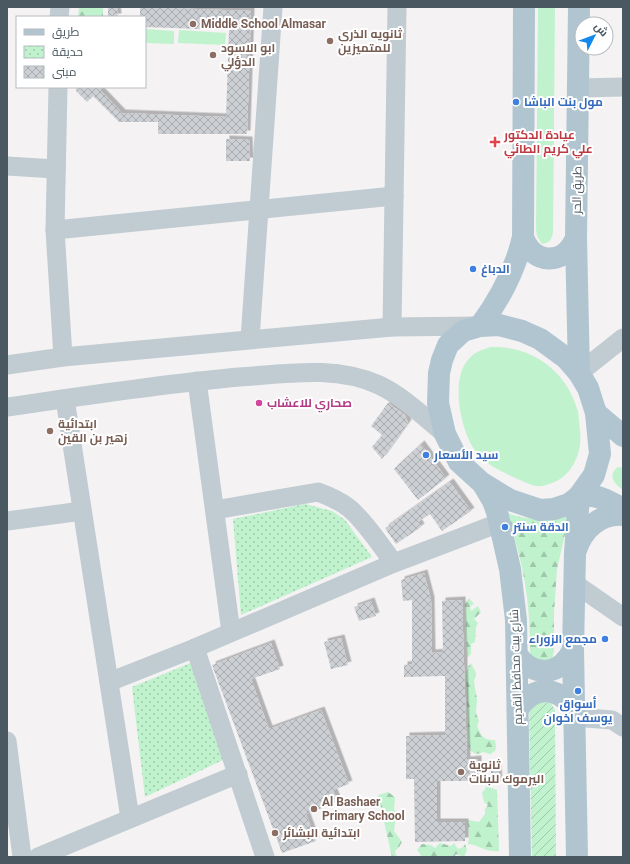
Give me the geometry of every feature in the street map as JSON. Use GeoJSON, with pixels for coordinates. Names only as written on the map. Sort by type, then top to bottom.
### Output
{"type":"FeatureCollection","features":[{"type":"Feature","properties":{"kind":"main road"},"geometry":{"type":"LineString","coordinates":[[480,326],[504,290],[515,265],[523,237],[524,7]]}},
{"type":"Feature","properties":{"kind":"main road","name":"طريق الحر"},"geometry":{"type":"LineString","coordinates":[[579,7],[576,238],[579,374]]}},
{"type":"Feature","properties":{"kind":"main road"},"geometry":{"type":"LineString","coordinates":[[523,237],[530,251],[537,256],[545,258],[561,256],[568,252],[573,246],[576,238]]}},
{"type":"Feature","properties":{"kind":"main road"},"geometry":{"type":"LineString","coordinates":[[499,325],[522,331],[540,339],[566,358],[579,374],[588,388],[596,413],[600,454],[594,476],[578,496],[569,504],[554,509],[540,510],[510,500],[482,484],[459,462],[445,434],[438,403],[439,373],[442,360],[448,345],[463,331],[480,326],[499,325]]}},
{"type":"Feature","properties":{"kind":"main road"},"geometry":{"type":"LineString","coordinates":[[596,413],[623,436]]}},
{"type":"Feature","properties":{"kind":"main road","name":"شارع بيت محافظ القديم"},"geometry":{"type":"LineString","coordinates":[[482,484],[498,512],[499,523],[510,569],[516,620],[520,857]]}},
{"type":"Feature","properties":{"kind":"main road"},"geometry":{"type":"LineString","coordinates":[[578,496],[587,494],[598,497],[623,509]]}},
{"type":"Feature","properties":{"kind":"main road"},"geometry":{"type":"LineString","coordinates":[[577,857],[573,650],[578,496]]}},
{"type":"Feature","properties":{"kind":"main road"},"geometry":{"type":"LineString","coordinates":[[575,553],[583,537],[596,522],[603,517],[623,515]]}},
{"type":"Feature","properties":{"kind":"main road"},"geometry":{"type":"LineString","coordinates":[[517,655],[522,662],[529,667],[546,671],[555,669],[563,664],[569,658],[573,650]]}},
{"type":"Feature","properties":{"kind":"main road"},"geometry":{"type":"LineString","coordinates":[[518,710],[529,696],[537,693],[554,692],[568,701],[574,713]]}},
{"type":"Feature","properties":{"kind":"street"},"geometry":{"type":"LineString","coordinates":[[250,339],[273,7]]}},
{"type":"Feature","properties":{"kind":"street"},"geometry":{"type":"LineString","coordinates":[[392,327],[397,7]]}},
{"type":"Feature","properties":{"kind":"street"},"geometry":{"type":"LineString","coordinates":[[579,88],[623,87]]}},
{"type":"Feature","properties":{"kind":"street"},"geometry":{"type":"LineString","coordinates":[[58,88],[55,230],[62,357]]}},
{"type":"Feature","properties":{"kind":"street"},"geometry":{"type":"LineString","coordinates":[[7,166],[56,169]]}},
{"type":"Feature","properties":{"kind":"street"},"geometry":{"type":"LineString","coordinates":[[55,230],[394,196]]}},
{"type":"Feature","properties":{"kind":"street"},"geometry":{"type":"LineString","coordinates":[[7,365],[62,357],[392,327],[480,326]]}},
{"type":"Feature","properties":{"kind":"street"},"geometry":{"type":"LineString","coordinates":[[579,374],[623,338]]}},
{"type":"Feature","properties":{"kind":"street"},"geometry":{"type":"LineString","coordinates":[[7,407],[197,381],[310,372],[354,377],[379,385],[394,393],[409,404],[445,434]]}},
{"type":"Feature","properties":{"kind":"street"},"geometry":{"type":"LineString","coordinates":[[197,381],[231,632]]}},
{"type":"Feature","properties":{"kind":"street"},"geometry":{"type":"LineString","coordinates":[[64,399],[130,818]]}},
{"type":"Feature","properties":{"kind":"street"},"geometry":{"type":"LineString","coordinates":[[215,510],[318,492],[334,498],[348,508],[361,521],[394,563]]}},
{"type":"Feature","properties":{"kind":"street"},"geometry":{"type":"LineString","coordinates":[[7,522],[82,511]]}},
{"type":"Feature","properties":{"kind":"street"},"geometry":{"type":"LineString","coordinates":[[109,682],[195,648],[394,563],[499,523]]}},
{"type":"Feature","properties":{"kind":"street"},"geometry":{"type":"LineString","coordinates":[[574,583],[623,617]]}},
{"type":"Feature","properties":{"kind":"street"},"geometry":{"type":"LineString","coordinates":[[195,648],[266,857]]}},
{"type":"Feature","properties":{"kind":"street"},"geometry":{"type":"LineString","coordinates":[[574,713],[612,720],[623,727]]}},
{"type":"Feature","properties":{"kind":"street"},"geometry":{"type":"LineString","coordinates":[[7,741],[22,857]]}},
{"type":"Feature","properties":{"kind":"street"},"geometry":{"type":"LineString","coordinates":[[38,857],[238,774]]}},
{"type":"Feature","properties":{"kind":"green space"},"geometry":{"type":"Polygon","coordinates":[[[79,7],[103,7],[103,16],[78,16],[79,7]]]}},
{"type":"Feature","properties":{"kind":"green space"},"geometry":{"type":"Polygon","coordinates":[[[538,7],[555,7],[553,232],[550,241],[542,244],[537,236],[536,229],[538,7]]]}},
{"type":"Feature","properties":{"kind":"green space"},"geometry":{"type":"Polygon","coordinates":[[[146,29],[174,31],[174,44],[146,43],[146,29]]]}},
{"type":"Feature","properties":{"kind":"green space"},"geometry":{"type":"Polygon","coordinates":[[[179,30],[226,33],[225,45],[178,43],[179,30]]]}},
{"type":"Feature","properties":{"kind":"green space"},"geometry":{"type":"Polygon","coordinates":[[[491,347],[506,348],[534,356],[556,373],[566,384],[573,397],[578,412],[580,442],[578,455],[569,472],[554,482],[543,486],[536,486],[507,474],[492,466],[482,458],[469,441],[459,405],[460,380],[463,369],[470,357],[491,347]]]}},
{"type":"Feature","properties":{"kind":"green space"},"geometry":{"type":"Polygon","coordinates":[[[618,467],[623,468],[623,490],[617,485],[612,476],[618,467]]]}},
{"type":"Feature","properties":{"kind":"green space"},"geometry":{"type":"Polygon","coordinates":[[[305,504],[332,511],[345,520],[372,557],[241,615],[233,519],[305,504]]]}},
{"type":"Feature","properties":{"kind":"green space"},"geometry":{"type":"Polygon","coordinates":[[[505,512],[529,518],[567,516],[566,530],[557,569],[554,613],[554,651],[551,663],[530,658],[528,602],[522,565],[512,529],[505,512]]]}},
{"type":"Feature","properties":{"kind":"green space"},"geometry":{"type":"Polygon","coordinates":[[[469,598],[474,604],[470,606],[471,611],[478,606],[481,612],[474,619],[478,623],[476,627],[475,642],[471,644],[471,654],[467,658],[465,604],[469,598]]]}},
{"type":"Feature","properties":{"kind":"green space"},"geometry":{"type":"Polygon","coordinates":[[[193,662],[223,760],[145,797],[132,687],[193,662]]]}},
{"type":"Feature","properties":{"kind":"green space"},"geometry":{"type":"Polygon","coordinates":[[[471,663],[476,673],[474,682],[477,699],[476,713],[479,721],[477,726],[483,737],[495,740],[495,751],[490,754],[483,752],[476,754],[469,749],[466,674],[471,663]]]}},
{"type":"Feature","properties":{"kind":"green space"},"geometry":{"type":"Polygon","coordinates":[[[534,701],[551,703],[555,710],[556,857],[532,857],[529,714],[534,701]]]}},
{"type":"Feature","properties":{"kind":"green space"},"geometry":{"type":"Polygon","coordinates":[[[487,786],[497,790],[499,851],[490,851],[468,844],[468,820],[479,822],[485,814],[485,809],[488,805],[484,802],[482,793],[487,786]]]}},
{"type":"Feature","properties":{"kind":"green space"},"geometry":{"type":"Polygon","coordinates":[[[388,792],[395,797],[394,809],[398,815],[394,831],[402,842],[395,851],[397,857],[392,857],[378,795],[388,792]]]}},
{"type":"Feature","properties":{"kind":"green space"},"geometry":{"type":"Polygon","coordinates":[[[440,843],[451,846],[454,843],[458,849],[463,847],[465,844],[467,850],[464,857],[456,854],[454,857],[422,857],[417,850],[422,844],[431,845],[435,848],[440,843]]]}},
{"type":"Feature","properties":{"kind":"building"},"geometry":{"type":"Polygon","coordinates":[[[108,7],[117,7],[118,16],[108,16],[108,7]]]}},
{"type":"Feature","properties":{"kind":"building"},"geometry":{"type":"Polygon","coordinates":[[[140,7],[251,11],[247,134],[158,134],[158,122],[119,122],[93,96],[87,102],[76,91],[76,88],[102,88],[100,90],[122,113],[226,117],[229,30],[146,27],[146,16],[140,16],[140,7]]]}},
{"type":"Feature","properties":{"kind":"building"},"geometry":{"type":"Polygon","coordinates":[[[226,139],[249,140],[250,161],[226,161],[226,139]]]}},
{"type":"Feature","properties":{"kind":"building"},"geometry":{"type":"Polygon","coordinates":[[[388,403],[405,415],[408,423],[382,459],[372,447],[382,435],[371,426],[388,403]]]}},
{"type":"Feature","properties":{"kind":"building"},"geometry":{"type":"Polygon","coordinates":[[[421,444],[446,478],[418,500],[394,469],[421,444]]]}},
{"type":"Feature","properties":{"kind":"building"},"geometry":{"type":"Polygon","coordinates":[[[450,482],[471,511],[442,531],[430,514],[418,522],[421,527],[396,544],[385,528],[450,482]]]}},
{"type":"Feature","properties":{"kind":"building"},"geometry":{"type":"Polygon","coordinates":[[[424,573],[431,600],[432,653],[443,652],[442,601],[462,600],[467,760],[478,759],[478,781],[437,781],[437,822],[465,822],[465,841],[415,842],[414,779],[406,779],[406,736],[445,735],[445,676],[404,677],[404,665],[412,664],[412,600],[403,601],[401,580],[424,573]]]}},
{"type":"Feature","properties":{"kind":"building"},"geometry":{"type":"Polygon","coordinates":[[[371,601],[376,616],[359,621],[354,607],[371,601]]]}},
{"type":"Feature","properties":{"kind":"building"},"geometry":{"type":"Polygon","coordinates":[[[341,638],[348,665],[331,669],[324,642],[341,638]]]}},
{"type":"Feature","properties":{"kind":"building"},"geometry":{"type":"Polygon","coordinates":[[[271,643],[280,669],[251,679],[269,729],[321,710],[349,784],[333,790],[338,802],[306,814],[316,841],[282,853],[212,665],[271,643]]]}},
{"type":"Feature","properties":{"kind":"building"},"geometry":{"type":"Polygon","coordinates":[[[491,768],[498,768],[499,785],[491,785],[491,768]]]}},
{"type":"Feature","properties":{"kind":"place","name":"Middle School Almasar"},"geometry":{"type":"Point","coordinates":[193,24]}},
{"type":"Feature","properties":{"kind":"place","name":"ثانويه الذرى للمتميزين"},"geometry":{"type":"Point","coordinates":[330,41]}},
{"type":"Feature","properties":{"kind":"place","name":"ابو الاسود الدؤلي"},"geometry":{"type":"Point","coordinates":[213,55]}},
{"type":"Feature","properties":{"kind":"place","name":"مول بنت الباشا"},"geometry":{"type":"Point","coordinates":[516,102]}},
{"type":"Feature","properties":{"kind":"place","name":"عيادة الدكتور علي كريم الطائي"},"geometry":{"type":"Point","coordinates":[495,142]}},
{"type":"Feature","properties":{"kind":"place","name":"الدباغ"},"geometry":{"type":"Point","coordinates":[473,269]}},
{"type":"Feature","properties":{"kind":"place","name":"صحاري للاعشاب"},"geometry":{"type":"Point","coordinates":[259,403]}},
{"type":"Feature","properties":{"kind":"place","name":"ابتدائية زهير بن القين"},"geometry":{"type":"Point","coordinates":[50,431]}},
{"type":"Feature","properties":{"kind":"place","name":"سيد الأسعار"},"geometry":{"type":"Point","coordinates":[426,455]}},
{"type":"Feature","properties":{"kind":"place","name":"الدقة سنتر"},"geometry":{"type":"Point","coordinates":[505,527]}},
{"type":"Feature","properties":{"kind":"place","name":"مجمع الزوراء"},"geometry":{"type":"Point","coordinates":[605,639]}},
{"type":"Feature","properties":{"kind":"place","name":"أسواق يوسف اخوان"},"geometry":{"type":"Point","coordinates":[578,691]}},
{"type":"Feature","properties":{"kind":"place","name":"ثانوية اليرموك للبنات"},"geometry":{"type":"Point","coordinates":[461,772]}},
{"type":"Feature","properties":{"kind":"place","name":"Al Bashaer Primary School"},"geometry":{"type":"Point","coordinates":[314,809]}},
{"type":"Feature","properties":{"kind":"place","name":"ابتدائية البشائر"},"geometry":{"type":"Point","coordinates":[275,833]}}]}
